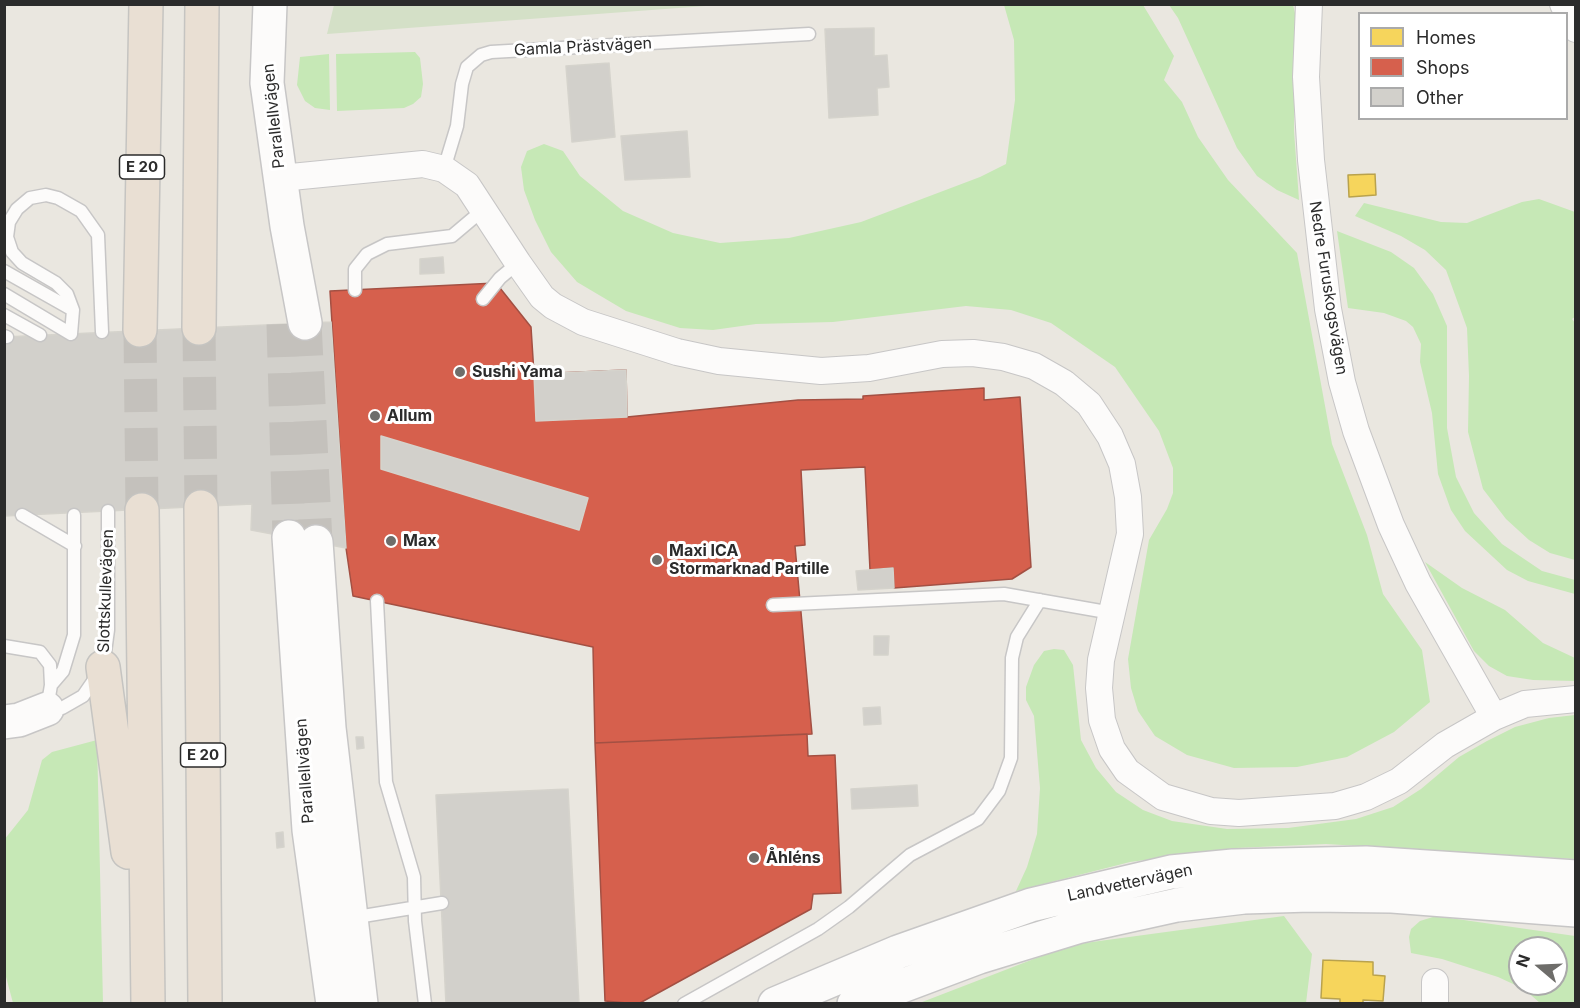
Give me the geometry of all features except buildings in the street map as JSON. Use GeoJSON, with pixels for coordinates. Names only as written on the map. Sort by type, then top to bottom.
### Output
{"type":"FeatureCollection","features":[{"type":"Feature","properties":{"kind":"highway","name":"E 20"},"geometry":{"type":"LineString","coordinates":[[140,330],[146,4]]}},
{"type":"Feature","properties":{"kind":"highway"},"geometry":{"type":"LineString","coordinates":[[199,328],[202,4]]}},
{"type":"Feature","properties":{"kind":"highway","name":"E 20"},"geometry":{"type":"LineString","coordinates":[[201,507],[205,1004]]}},
{"type":"Feature","properties":{"kind":"highway"},"geometry":{"type":"LineString","coordinates":[[142,510],[148,1004]]}},
{"type":"Feature","properties":{"kind":"highway"},"geometry":{"type":"LineString","coordinates":[[103,667],[127,836],[132,903],[148,957]]}},
{"type":"Feature","properties":{"kind":"street","name":"Parallellvägen"},"geometry":{"type":"LineString","coordinates":[[270,4],[267,83],[287,226],[294,324]]}},
{"type":"Feature","properties":{"kind":"street","name":"Nedre Furuskogsvägen"},"geometry":{"type":"LineString","coordinates":[[1309,4],[1306,77],[1312,171],[1328,309],[1342,382],[1359,442],[1391,525],[1418,582],[1494,717]]}},
{"type":"Feature","properties":{"kind":"street"},"geometry":{"type":"LineString","coordinates":[[1568,14],[1575,29]]}},
{"type":"Feature","properties":{"kind":"street"},"geometry":{"type":"LineString","coordinates":[[281,178],[423,164],[444,169],[467,185],[542,297],[553,306],[583,322],[677,352],[719,362],[821,371],[869,368],[942,354],[973,353],[1003,357],[1034,366],[1064,383],[1089,404],[1110,436],[1122,464],[1128,497],[1130,534],[1101,660],[1099,688],[1102,720],[1112,749],[1127,771],[1145,787],[1163,797],[1186,805],[1239,813],[1335,806],[1366,797],[1399,781],[1445,745],[1494,717],[1525,704],[1575,699]]}},
{"type":"Feature","properties":{"kind":"street","name":"Parallellvägen"},"geometry":{"type":"LineString","coordinates":[[303,540],[309,830],[361,1004]]}},
{"type":"Feature","properties":{"kind":"street","name":"Slottskullevägen"},"geometry":{"type":"LineString","coordinates":[[4,722],[19,720],[49,697]]}},
{"type":"Feature","properties":{"kind":"street","name":"Landvettervägen"},"geometry":{"type":"LineString","coordinates":[[775,1004],[898,952],[1031,904],[1171,872],[1233,866],[1366,863],[1575,877]]}},
{"type":"Feature","properties":{"kind":"street","name":"Landvettervägen"},"geometry":{"type":"LineString","coordinates":[[854,1004],[979,957],[1077,927],[1177,905],[1244,897],[1310,895],[1415,898],[1575,910]]}},
{"type":"Feature","properties":{"kind":"street","name":"Parallellvägen"},"geometry":{"type":"LineString","coordinates":[[333,1004],[336,920]]}},
{"type":"Feature","properties":{"kind":"lane","name":"Gamla Prästvägen"},"geometry":{"type":"LineString","coordinates":[[444,169],[457,126],[462,84],[467,67],[481,55],[491,52],[808,34]]}},
{"type":"Feature","properties":{"kind":"lane"},"geometry":{"type":"LineString","coordinates":[[4,294],[71,334],[72,309],[67,294],[56,283],[22,262],[12,252],[8,237],[9,222],[17,209],[30,198],[45,195],[71,204],[86,216],[98,235],[102,332]]}},
{"type":"Feature","properties":{"kind":"lane"},"geometry":{"type":"LineString","coordinates":[[355,290],[355,269],[367,254],[387,244],[452,236],[484,209]]}},
{"type":"Feature","properties":{"kind":"lane"},"geometry":{"type":"LineString","coordinates":[[483,298],[500,278],[518,263]]}},
{"type":"Feature","properties":{"kind":"lane"},"geometry":{"type":"LineString","coordinates":[[4,271],[72,309]]}},
{"type":"Feature","properties":{"kind":"lane"},"geometry":{"type":"LineString","coordinates":[[4,315],[40,335]]}},
{"type":"Feature","properties":{"kind":"lane","name":"Slottskullevägen"},"geometry":{"type":"LineString","coordinates":[[71,516],[75,546],[74,635],[63,670],[49,697],[62,708],[83,696],[103,667],[108,630],[108,511]]}},
{"type":"Feature","properties":{"kind":"lane"},"geometry":{"type":"LineString","coordinates":[[22,515],[75,546]]}},
{"type":"Feature","properties":{"kind":"lane"},"geometry":{"type":"LineString","coordinates":[[773,605],[1004,594],[1113,613]]}},
{"type":"Feature","properties":{"kind":"lane"},"geometry":{"type":"LineString","coordinates":[[684,1004],[818,929],[849,907],[910,855],[978,819],[993,799],[1011,758],[1012,658],[1017,637],[1040,600]]}},
{"type":"Feature","properties":{"kind":"lane"},"geometry":{"type":"LineString","coordinates":[[377,601],[386,782],[414,877],[425,1004]]}},
{"type":"Feature","properties":{"kind":"lane"},"geometry":{"type":"LineString","coordinates":[[4,646],[40,652],[47,658],[49,697]]}},
{"type":"Feature","properties":{"kind":"lane"},"geometry":{"type":"LineString","coordinates":[[336,920],[442,903]]}},
{"type":"Feature","properties":{"kind":"green space"},"geometry":{"type":"Polygon","coordinates":[[[334,4],[719,5],[327,34],[334,4]]]}},
{"type":"Feature","properties":{"kind":"green space"},"geometry":{"type":"Polygon","coordinates":[[[1004,5],[1143,5],[1174,56],[1164,80],[1182,102],[1198,137],[1228,180],[1297,253],[1332,444],[1367,535],[1383,594],[1422,650],[1430,702],[1394,732],[1347,757],[1297,767],[1234,768],[1187,755],[1155,736],[1138,711],[1131,688],[1128,659],[1149,540],[1167,509],[1173,493],[1173,468],[1159,431],[1115,367],[1051,323],[1011,310],[966,306],[833,322],[756,324],[713,330],[680,328],[626,311],[577,282],[551,252],[535,220],[524,190],[521,167],[527,151],[544,144],[563,151],[580,176],[623,211],[673,233],[720,243],[789,238],[861,222],[980,177],[1006,164],[1015,100],[1014,40],[1004,5]]]}},
{"type":"Feature","properties":{"kind":"green space"},"geometry":{"type":"Polygon","coordinates":[[[1169,5],[1293,5],[1295,13],[1294,131],[1299,200],[1277,190],[1257,176],[1237,148],[1178,18],[1169,5]]]}},
{"type":"Feature","properties":{"kind":"green space"},"geometry":{"type":"Polygon","coordinates":[[[415,52],[420,58],[423,84],[421,97],[413,104],[404,108],[337,111],[336,54],[415,52]]]}},
{"type":"Feature","properties":{"kind":"green space"},"geometry":{"type":"Polygon","coordinates":[[[329,54],[330,110],[315,108],[305,101],[297,85],[300,57],[329,54]]]}},
{"type":"Feature","properties":{"kind":"green space"},"geometry":{"type":"Polygon","coordinates":[[[1539,199],[1575,212],[1576,316],[1572,319],[1576,324],[1575,560],[1550,553],[1529,540],[1506,519],[1483,489],[1468,432],[1467,328],[1446,270],[1425,250],[1401,236],[1355,216],[1364,203],[1441,222],[1467,223],[1522,202],[1539,199]]]}},
{"type":"Feature","properties":{"kind":"green space"},"geometry":{"type":"Polygon","coordinates":[[[1337,231],[1391,252],[1414,268],[1433,294],[1447,326],[1447,428],[1456,477],[1474,513],[1502,544],[1542,571],[1575,580],[1575,594],[1528,581],[1507,570],[1465,531],[1451,510],[1438,474],[1432,413],[1420,362],[1421,344],[1413,327],[1406,321],[1384,313],[1348,308],[1337,231]]]}},
{"type":"Feature","properties":{"kind":"green space"},"geometry":{"type":"Polygon","coordinates":[[[1425,562],[1462,588],[1505,610],[1543,643],[1575,658],[1575,681],[1533,680],[1507,676],[1489,666],[1474,651],[1425,562]]]}},
{"type":"Feature","properties":{"kind":"green space"},"geometry":{"type":"Polygon","coordinates":[[[1064,650],[1073,665],[1081,740],[1096,768],[1116,792],[1143,810],[1172,821],[1227,829],[1288,828],[1356,819],[1393,807],[1421,789],[1459,757],[1487,741],[1515,727],[1549,718],[1575,715],[1575,859],[1326,844],[1236,848],[1130,862],[1016,891],[1027,867],[1037,834],[1040,788],[1034,716],[1026,700],[1026,687],[1034,665],[1044,651],[1064,650]]]}},
{"type":"Feature","properties":{"kind":"green space"},"geometry":{"type":"Polygon","coordinates":[[[97,740],[103,1003],[13,1003],[5,973],[4,840],[28,810],[42,760],[52,752],[97,740]]]}},
{"type":"Feature","properties":{"kind":"green space"},"geometry":{"type":"Polygon","coordinates":[[[1284,916],[1312,954],[1306,1003],[917,1004],[1070,945],[1284,916]]]}},
{"type":"Feature","properties":{"kind":"green space"},"geometry":{"type":"Polygon","coordinates":[[[1436,916],[1575,936],[1575,1003],[1540,1003],[1532,996],[1568,996],[1568,936],[1508,936],[1508,982],[1442,959],[1411,953],[1409,937],[1411,929],[1420,921],[1436,916]]]}},
{"type":"Feature","properties":{"kind":"tunnel"},"geometry":{"type":"LineString","coordinates":[[305,323],[316,542]]}},
{"type":"Feature","properties":{"kind":"tunnel"},"geometry":{"type":"LineString","coordinates":[[283,324],[289,537]]}},
{"type":"Feature","properties":{"kind":"tunnel"},"geometry":{"type":"LineString","coordinates":[[199,328],[201,507]]}},
{"type":"Feature","properties":{"kind":"tunnel"},"geometry":{"type":"LineString","coordinates":[[140,330],[142,510]]}},
{"type":"Feature","properties":{"kind":"place","name":"Sushi Yama"},"geometry":{"type":"Point","coordinates":[460,372]}},
{"type":"Feature","properties":{"kind":"place","name":"Allum"},"geometry":{"type":"Point","coordinates":[375,416]}},
{"type":"Feature","properties":{"kind":"place","name":"Max"},"geometry":{"type":"Point","coordinates":[391,541]}},
{"type":"Feature","properties":{"kind":"place","name":"Maxi ICA Stormarknad Partille"},"geometry":{"type":"Point","coordinates":[657,560]}},
{"type":"Feature","properties":{"kind":"place","name":"Åhléns"},"geometry":{"type":"Point","coordinates":[754,858]}}]}
